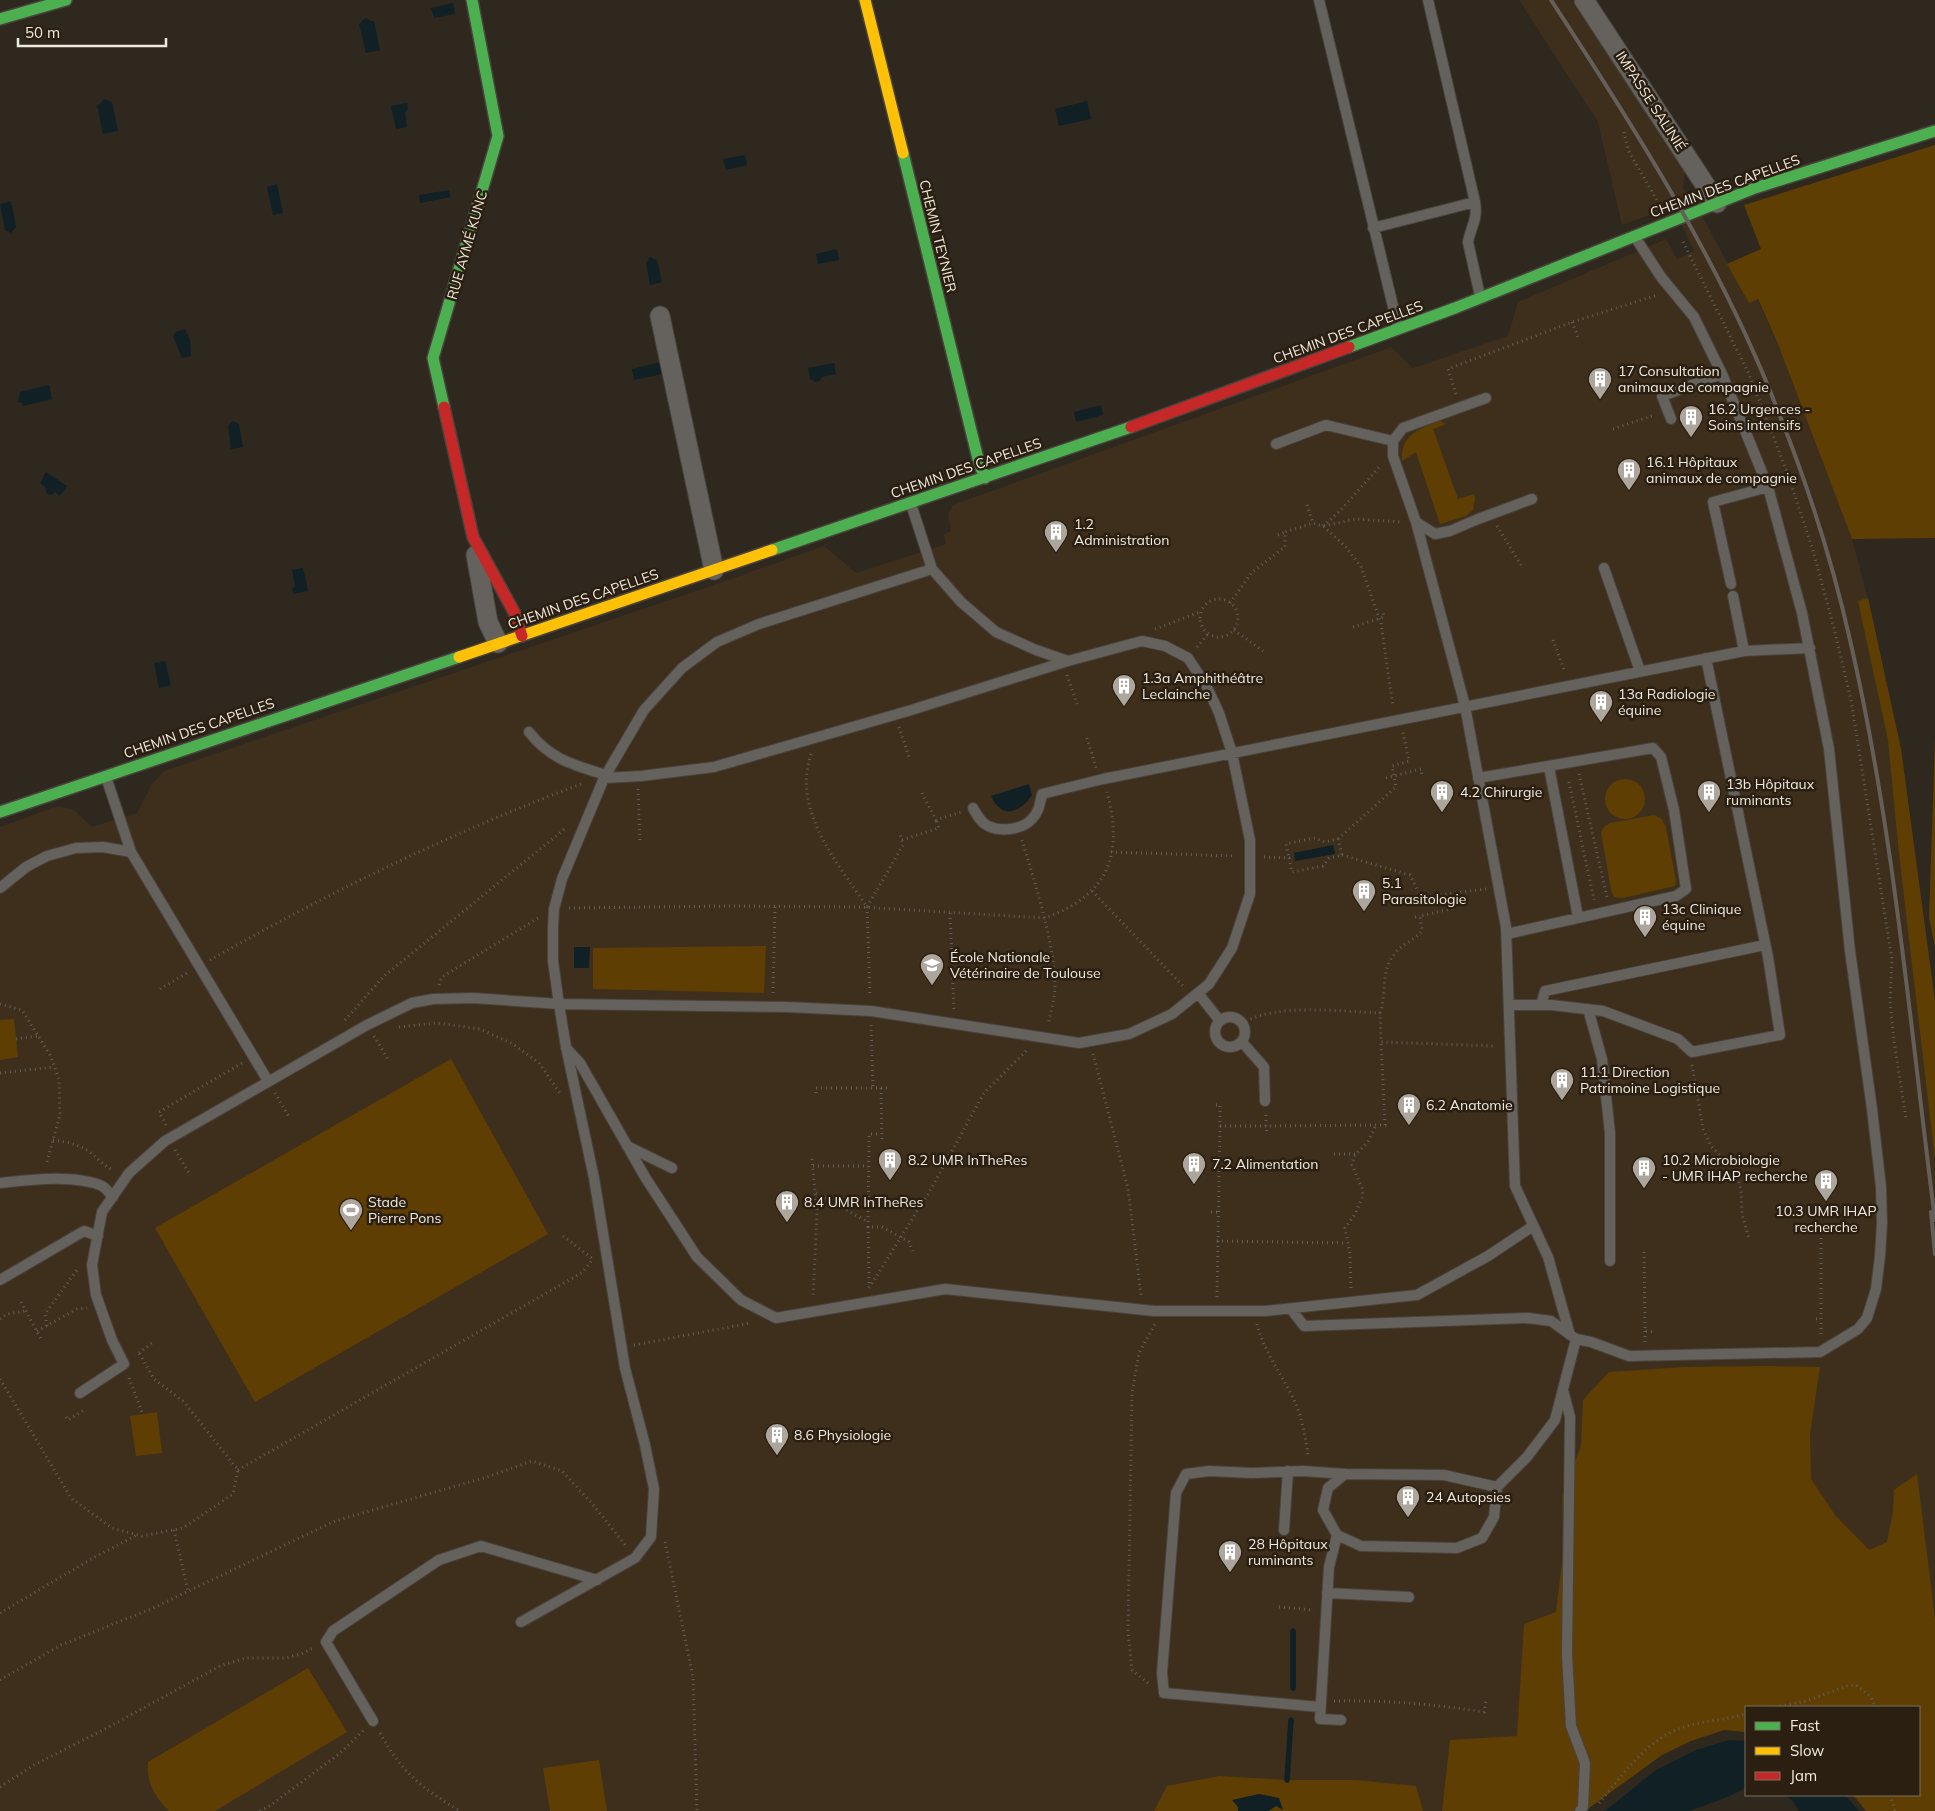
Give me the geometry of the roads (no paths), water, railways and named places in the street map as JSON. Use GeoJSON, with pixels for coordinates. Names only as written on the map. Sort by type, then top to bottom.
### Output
{"type":"FeatureCollection","features":[{"type":"Feature","properties":{"kind":"street"},"geometry":{"type":"LineString","coordinates":[[0,19],[66,0]]}},
{"type":"Feature","properties":{"kind":"street","name":"RUE AYMÉ KUNC"},"geometry":{"type":"LineString","coordinates":[[472,0],[498,136],[434,358],[461,489],[473,537],[488,622],[498,643]]}},
{"type":"Feature","properties":{"kind":"street","name":"CHEMIN TEYNIER"},"geometry":{"type":"LineString","coordinates":[[865,0],[979,463],[985,478]]}},
{"type":"Feature","properties":{"kind":"street","name":"IMPASSE SALINIÉ"},"geometry":{"type":"LineString","coordinates":[[1584,0],[1717,203]]}},
{"type":"Feature","properties":{"kind":"street","name":"CHEMIN DES CAPELLES"},"geometry":{"type":"LineString","coordinates":[[0,812],[522,636],[1177,411],[1480,298],[1755,188],[1935,131]]}},
{"type":"Feature","properties":{"kind":"street"},"geometry":{"type":"LineString","coordinates":[[660,316],[714,570]]}},
{"type":"Feature","properties":{"kind":"street","name":"RUE AYMÉ KUNC"},"geometry":{"type":"LineString","coordinates":[[461,489],[475,524],[522,607],[522,636]]}},
{"type":"Feature","properties":{"kind":"street","name":"RUE AYMÉ KUNC"},"geometry":{"type":"LineString","coordinates":[[473,537],[514,612],[522,636]]}},
{"type":"Feature","properties":{"kind":"lane"},"geometry":{"type":"LineString","coordinates":[[1318,0],[1398,329]]}},
{"type":"Feature","properties":{"kind":"lane"},"geometry":{"type":"LineString","coordinates":[[1428,0],[1477,212],[1476,222],[1468,242],[1480,298]]}},
{"type":"Feature","properties":{"kind":"lane"},"geometry":{"type":"LineString","coordinates":[[1373,228],[1475,202]]}},
{"type":"Feature","properties":{"kind":"lane"},"geometry":{"type":"LineString","coordinates":[[1292,1309],[1304,1326],[1528,1318],[1551,1321],[1573,1337],[1629,1356],[1820,1352],[1858,1329],[1867,1318],[1871,1308],[1880,1256],[1882,1223],[1881,1188],[1852,968],[1829,749],[1810,648],[1768,488],[1722,374],[1694,317],[1661,277],[1635,236]]}},
{"type":"Feature","properties":{"kind":"lane"},"geometry":{"type":"LineString","coordinates":[[1669,415],[1662,396],[1722,374]]}},
{"type":"Feature","properties":{"kind":"lane"},"geometry":{"type":"LineString","coordinates":[[1345,1474],[1328,1488],[1323,1510],[1337,1535],[1361,1546],[1456,1548],[1482,1538],[1494,1517],[1497,1486],[1527,1457],[1555,1420],[1573,1337],[1548,1257],[1515,1186],[1507,934],[1465,706],[1416,522],[1393,456],[1393,441],[1403,428],[1486,398]]}},
{"type":"Feature","properties":{"kind":"lane"},"geometry":{"type":"LineString","coordinates":[[1276,444],[1326,425],[1393,441]]}},
{"type":"Feature","properties":{"kind":"lane"},"geometry":{"type":"LineString","coordinates":[[1731,584],[1713,502],[1768,488]]}},
{"type":"Feature","properties":{"kind":"lane"},"geometry":{"type":"LineString","coordinates":[[1416,522],[1435,534],[1450,531],[1478,518],[1532,499]]}},
{"type":"Feature","properties":{"kind":"lane"},"geometry":{"type":"LineString","coordinates":[[911,503],[918,531],[932,569],[961,602],[996,632],[1036,650],[1068,660]]}},
{"type":"Feature","properties":{"kind":"lane"},"geometry":{"type":"LineString","coordinates":[[1604,568],[1640,671]]}},
{"type":"Feature","properties":{"kind":"lane"},"geometry":{"type":"LineString","coordinates":[[521,1622],[635,1558],[652,1537],[654,1489],[621,1347],[594,1178],[566,1047],[559,1004],[553,960],[553,927],[554,909],[562,879],[605,776],[644,710],[682,668],[717,642],[759,624],[932,569]]}},
{"type":"Feature","properties":{"kind":"lane"},"geometry":{"type":"LineString","coordinates":[[1733,596],[1744,650]]}},
{"type":"Feature","properties":{"kind":"lane"},"geometry":{"type":"LineString","coordinates":[[80,1394],[124,1364],[112,1340],[96,1295],[92,1265],[102,1212],[129,1172],[172,1137],[367,1025],[412,1003],[433,999],[473,998],[559,1004],[773,1006],[871,1011],[1079,1043],[1130,1034],[1172,1014],[1209,984],[1232,948],[1250,894],[1250,840],[1232,753],[1207,687],[1188,658],[1165,646],[1142,641],[1068,660],[908,711],[714,767],[638,776],[605,776],[565,763],[537,742],[529,732]]}},
{"type":"Feature","properties":{"kind":"lane"},"geometry":{"type":"LineString","coordinates":[[973,808],[980,819],[988,826],[1001,829],[1019,828],[1033,819],[1039,808],[1042,794],[1103,779],[1744,650],[1810,648]]}},
{"type":"Feature","properties":{"kind":"lane"},"geometry":{"type":"LineString","coordinates":[[1509,1005],[1541,1005],[1603,1011],[1678,1039],[1692,1052],[1780,1035],[1765,944],[1706,658]]}},
{"type":"Feature","properties":{"kind":"lane"},"geometry":{"type":"LineString","coordinates":[[1478,778],[1653,748],[1661,757],[1674,810],[1686,889],[1676,896],[1507,934]]}},
{"type":"Feature","properties":{"kind":"lane"},"geometry":{"type":"LineString","coordinates":[[1548,767],[1578,917]]}},
{"type":"Feature","properties":{"kind":"lane"},"geometry":{"type":"LineString","coordinates":[[105,776],[131,852],[268,1081]]}},
{"type":"Feature","properties":{"kind":"lane"},"geometry":{"type":"LineString","coordinates":[[0,887],[26,866],[47,856],[76,848],[104,847],[131,852]]}},
{"type":"Feature","properties":{"kind":"lane"},"geometry":{"type":"LineString","coordinates":[[1541,1005],[1545,991],[1765,944]]}},
{"type":"Feature","properties":{"kind":"lane"},"geometry":{"type":"LineString","coordinates":[[1196,995],[1220,1021]]}},
{"type":"Feature","properties":{"kind":"lane"},"geometry":{"type":"LineString","coordinates":[[1588,1009],[1602,1059],[1610,1133],[1610,1260]]}},
{"type":"Feature","properties":{"kind":"lane"},"geometry":{"type":"LineString","coordinates":[[1230,1017],[1239,1020],[1245,1033],[1242,1042],[1233,1046],[1220,1042],[1216,1033],[1220,1021],[1230,1017]]}},
{"type":"Feature","properties":{"kind":"lane"},"geometry":{"type":"LineString","coordinates":[[1242,1042],[1264,1067],[1265,1101]]}},
{"type":"Feature","properties":{"kind":"lane"},"geometry":{"type":"LineString","coordinates":[[566,1047],[580,1063],[645,1177],[697,1257],[741,1300],[776,1318],[945,1289],[1142,1309],[1218,1311],[1292,1309],[1417,1295],[1488,1256],[1533,1226]]}},
{"type":"Feature","properties":{"kind":"lane"},"geometry":{"type":"LineString","coordinates":[[627,1146],[672,1168]]}},
{"type":"Feature","properties":{"kind":"lane"},"geometry":{"type":"LineString","coordinates":[[0,1183],[68,1180],[94,1183],[104,1187],[113,1197]]}},
{"type":"Feature","properties":{"kind":"lane"},"geometry":{"type":"LineString","coordinates":[[0,1280],[84,1231],[98,1236]]}},
{"type":"Feature","properties":{"kind":"lane"},"geometry":{"type":"LineString","coordinates":[[1563,1389],[1570,1417],[1567,1655],[1572,1726],[1585,1764],[1583,1807],[1580,1811]]}},
{"type":"Feature","properties":{"kind":"lane"},"geometry":{"type":"LineString","coordinates":[[1321,1704],[1164,1693],[1162,1673],[1176,1493],[1186,1474],[1209,1471],[1252,1473],[1310,1471],[1345,1474],[1444,1475],[1497,1486]]}},
{"type":"Feature","properties":{"kind":"lane"},"geometry":{"type":"LineString","coordinates":[[1284,1530],[1288,1471]]}},
{"type":"Feature","properties":{"kind":"lane"},"geometry":{"type":"LineString","coordinates":[[1337,1535],[1328,1567],[1320,1719],[1341,1720]]}},
{"type":"Feature","properties":{"kind":"lane"},"geometry":{"type":"LineString","coordinates":[[373,1721],[326,1642],[333,1631],[440,1560],[481,1546],[596,1580]]}},
{"type":"Feature","properties":{"kind":"lane"},"geometry":{"type":"LineString","coordinates":[[1327,1593],[1409,1597]]}},
{"type":"Feature","properties":{"kind":"waterway"},"geometry":{"type":"LineString","coordinates":[[1293,1631],[1293,1688]]}},
{"type":"Feature","properties":{"kind":"waterway"},"geometry":{"type":"LineString","coordinates":[[1287,1780],[1291,1720]]}},
{"type":"Feature","properties":{"kind":"railway"},"geometry":{"type":"LineString","coordinates":[[1551,0],[1647,151],[1705,254],[1757,361],[1801,471],[1820,527],[1850,640],[1865,712],[1890,856],[1935,1220]]}},
{"type":"Feature","properties":{"kind":"railway"},"geometry":{"type":"LineString","coordinates":[[1931,1212],[1935,1254]]}},
{"type":"Feature","properties":{"kind":"place","name":"17 Consultation animaux de compagnie"},"geometry":{"type":"Point","coordinates":[1600,400]}},
{"type":"Feature","properties":{"kind":"place","name":"16.2 Urgences - Soins intensifs"},"geometry":{"type":"Point","coordinates":[1691,438]}},
{"type":"Feature","properties":{"kind":"place","name":"16.1 Hôpitaux animaux de compagnie"},"geometry":{"type":"Point","coordinates":[1629,491]}},
{"type":"Feature","properties":{"kind":"place","name":"1.2 Administration"},"geometry":{"type":"Point","coordinates":[1056,553]}},
{"type":"Feature","properties":{"kind":"place","name":"1.3a Amphithéâtre Leclainche"},"geometry":{"type":"Point","coordinates":[1124,707]}},
{"type":"Feature","properties":{"kind":"place","name":"13a Radiologie équine"},"geometry":{"type":"Point","coordinates":[1601,723]}},
{"type":"Feature","properties":{"kind":"place","name":"4.2 Chirurgie"},"geometry":{"type":"Point","coordinates":[1442,813]}},
{"type":"Feature","properties":{"kind":"place","name":"13b Hôpitaux ruminants"},"geometry":{"type":"Point","coordinates":[1709,813]}},
{"type":"Feature","properties":{"kind":"place","name":"5.1 Parasitologie"},"geometry":{"type":"Point","coordinates":[1364,912]}},
{"type":"Feature","properties":{"kind":"place","name":"13c Clinique équine"},"geometry":{"type":"Point","coordinates":[1645,938]}},
{"type":"Feature","properties":{"kind":"place","name":"École Nationale Vétérinaire de Toulouse"},"geometry":{"type":"Point","coordinates":[932,986]}},
{"type":"Feature","properties":{"kind":"place","name":"11.1 Direction Patrimoine Logistique"},"geometry":{"type":"Point","coordinates":[1562,1101]}},
{"type":"Feature","properties":{"kind":"place","name":"6.2 Anatomie"},"geometry":{"type":"Point","coordinates":[1409,1126]}},
{"type":"Feature","properties":{"kind":"place","name":"8.2 UMR InTheRes"},"geometry":{"type":"Point","coordinates":[890,1181]}},
{"type":"Feature","properties":{"kind":"place","name":"7.2 Alimentation"},"geometry":{"type":"Point","coordinates":[1194,1185]}},
{"type":"Feature","properties":{"kind":"place","name":"10.2 Microbiologie - UMR IHAP recherche"},"geometry":{"type":"Point","coordinates":[1644,1189]}},
{"type":"Feature","properties":{"kind":"place","name":"10.3 UMR IHAP recherche"},"geometry":{"type":"Point","coordinates":[1826,1202]}},
{"type":"Feature","properties":{"kind":"place","name":"8.4 UMR InTheRes"},"geometry":{"type":"Point","coordinates":[787,1223]}},
{"type":"Feature","properties":{"kind":"place","name":"Stade Pierre Pons"},"geometry":{"type":"Point","coordinates":[351,1231]}},
{"type":"Feature","properties":{"kind":"place","name":"8.6 Physiologie"},"geometry":{"type":"Point","coordinates":[777,1456]}},
{"type":"Feature","properties":{"kind":"place","name":"24 Autopsies"},"geometry":{"type":"Point","coordinates":[1408,1518]}},
{"type":"Feature","properties":{"kind":"place","name":"28 Hôpitaux ruminants"},"geometry":{"type":"Point","coordinates":[1230,1573]}}]}
